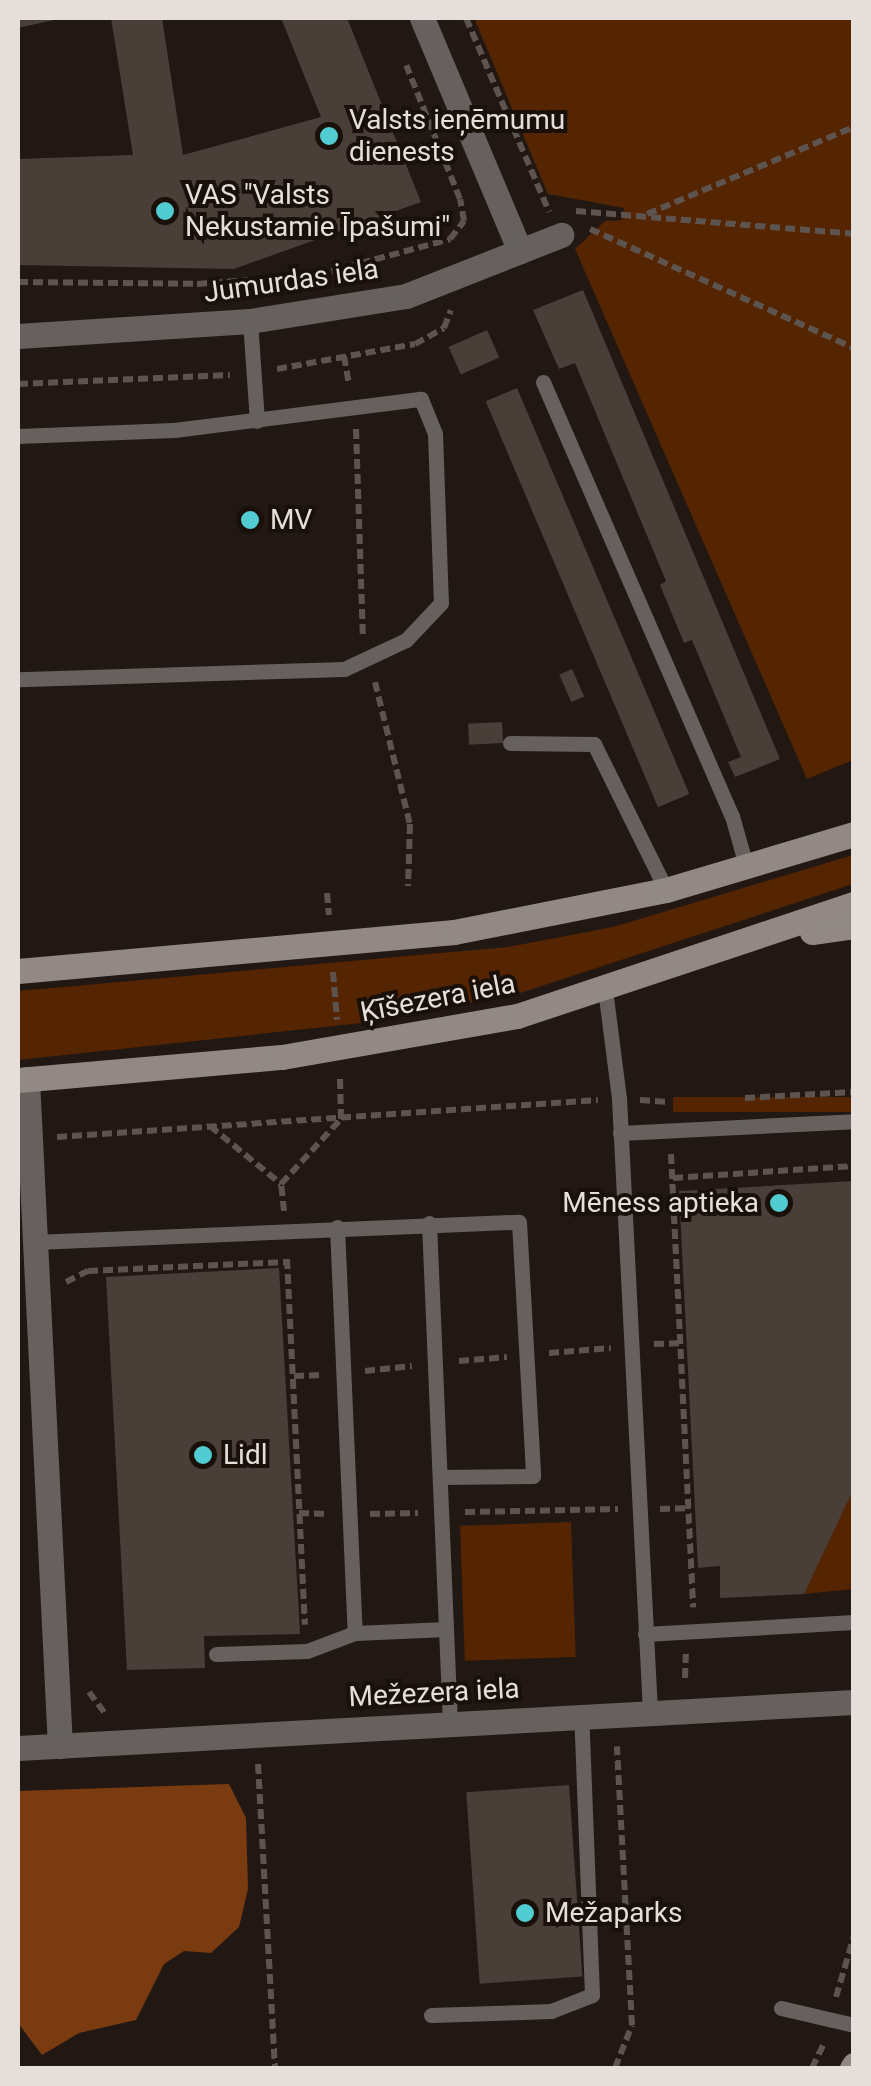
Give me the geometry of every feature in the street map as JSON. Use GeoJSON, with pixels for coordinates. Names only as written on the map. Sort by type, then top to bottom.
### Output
{"type":"FeatureCollection","features":[{"type":"Feature","properties":{"kind":"street"},"geometry":{"type":"LineString","coordinates":[[422,18],[520,252]]}},
{"type":"Feature","properties":{"kind":"street","name":"Jumurdas iela"},"geometry":{"type":"LineString","coordinates":[[18,336],[250,321],[406,296],[561,235]]}},
{"type":"Feature","properties":{"kind":"street"},"geometry":{"type":"LineString","coordinates":[[18,971],[454,932],[666,890],[854,834]]}},
{"type":"Feature","properties":{"kind":"street","name":"Ķīšezera iela"},"geometry":{"type":"LineString","coordinates":[[22,1079],[339,1047],[517,1016],[772,937],[854,904]]}},
{"type":"Feature","properties":{"kind":"street"},"geometry":{"type":"LineString","coordinates":[[772,937],[854,926]]}},
{"type":"Feature","properties":{"kind":"street"},"geometry":{"type":"LineString","coordinates":[[22,1079],[30,1145],[60,1746]]}},
{"type":"Feature","properties":{"kind":"street","name":"Mežezera iela"},"geometry":{"type":"LineString","coordinates":[[18,1748],[854,1702]]}},
{"type":"Feature","properties":{"kind":"lane"},"geometry":{"type":"LineString","coordinates":[[250,321],[257,420]]}},
{"type":"Feature","properties":{"kind":"lane"},"geometry":{"type":"LineString","coordinates":[[542,382],[732,816],[747,869]]}},
{"type":"Feature","properties":{"kind":"lane"},"geometry":{"type":"LineString","coordinates":[[18,436],[257,420],[422,398],[435,433],[442,603],[406,640],[344,669],[18,679]]}},
{"type":"Feature","properties":{"kind":"lane"},"geometry":{"type":"LineString","coordinates":[[510,743],[594,744],[666,890]]}},
{"type":"Feature","properties":{"kind":"lane"},"geometry":{"type":"LineString","coordinates":[[604,989],[619,1098],[650,1712]]}},
{"type":"Feature","properties":{"kind":"lane"},"geometry":{"type":"LineString","coordinates":[[620,1133],[854,1120]]}},
{"type":"Feature","properties":{"kind":"lane"},"geometry":{"type":"LineString","coordinates":[[35,1242],[286,1228],[519,1222],[533,1476],[440,1477]]}},
{"type":"Feature","properties":{"kind":"lane"},"geometry":{"type":"LineString","coordinates":[[430,1223],[450,1722]]}},
{"type":"Feature","properties":{"kind":"lane"},"geometry":{"type":"LineString","coordinates":[[337,1226],[356,1633]]}},
{"type":"Feature","properties":{"kind":"lane"},"geometry":{"type":"LineString","coordinates":[[645,1634],[854,1622]]}},
{"type":"Feature","properties":{"kind":"lane"},"geometry":{"type":"LineString","coordinates":[[216,1654],[306,1651],[356,1633],[446,1630]]}},
{"type":"Feature","properties":{"kind":"lane"},"geometry":{"type":"LineString","coordinates":[[431,2015],[550,2011],[592,1995],[597,1981],[581,1715]]}},
{"type":"Feature","properties":{"kind":"lane"},"geometry":{"type":"LineString","coordinates":[[781,2008],[854,2025]]}},
{"type":"Feature","properties":{"kind":"path"},"geometry":{"type":"LineString","coordinates":[[466,18],[561,235]]}},
{"type":"Feature","properties":{"kind":"path"},"geometry":{"type":"LineString","coordinates":[[18,282],[198,284],[317,276],[450,240],[464,221],[460,199],[400,50]]}},
{"type":"Feature","properties":{"kind":"path"},"geometry":{"type":"LineString","coordinates":[[644,216],[854,127]]}},
{"type":"Feature","properties":{"kind":"path"},"geometry":{"type":"LineString","coordinates":[[548,211],[854,234]]}},
{"type":"Feature","properties":{"kind":"path"},"geometry":{"type":"LineString","coordinates":[[548,211],[854,348]]}},
{"type":"Feature","properties":{"kind":"path"},"geometry":{"type":"LineString","coordinates":[[18,384],[254,374],[415,344],[444,328],[446,294]]}},
{"type":"Feature","properties":{"kind":"path"},"geometry":{"type":"LineString","coordinates":[[344,356],[350,388]]}},
{"type":"Feature","properties":{"kind":"path"},"geometry":{"type":"LineString","coordinates":[[355,422],[360,652]]}},
{"type":"Feature","properties":{"kind":"path"},"geometry":{"type":"LineString","coordinates":[[370,673],[399,757],[410,824],[408,886]]}},
{"type":"Feature","properties":{"kind":"path"},"geometry":{"type":"LineString","coordinates":[[281,1184],[341,1119],[327,892]]}},
{"type":"Feature","properties":{"kind":"path"},"geometry":{"type":"LineString","coordinates":[[740,1098],[854,1092]]}},
{"type":"Feature","properties":{"kind":"path"},"geometry":{"type":"LineString","coordinates":[[30,1145],[73,1132],[341,1119],[619,1098],[684,1101]]}},
{"type":"Feature","properties":{"kind":"path"},"geometry":{"type":"LineString","coordinates":[[664,1102],[677,1226],[689,1607],[708,1606]]}},
{"type":"Feature","properties":{"kind":"path"},"geometry":{"type":"LineString","coordinates":[[210,1126],[281,1184],[306,1651]]}},
{"type":"Feature","properties":{"kind":"path"},"geometry":{"type":"LineString","coordinates":[[673,1178],[854,1166]]}},
{"type":"Feature","properties":{"kind":"path"},"geometry":{"type":"LineString","coordinates":[[62,1299],[64,1283],[88,1271],[287,1262]]}},
{"type":"Feature","properties":{"kind":"path"},"geometry":{"type":"LineString","coordinates":[[294,1376],[679,1343]]}},
{"type":"Feature","properties":{"kind":"path"},"geometry":{"type":"LineString","coordinates":[[571,1509],[597,1509]]}},
{"type":"Feature","properties":{"kind":"path"},"geometry":{"type":"LineString","coordinates":[[86,1677],[95,1705],[118,1717]]}},
{"type":"Feature","properties":{"kind":"path"},"geometry":{"type":"LineString","coordinates":[[648,1680],[700,1684]]}},
{"type":"Feature","properties":{"kind":"path"},"geometry":{"type":"LineString","coordinates":[[615,2068],[632,2025],[617,1746]]}},
{"type":"Feature","properties":{"kind":"path"},"geometry":{"type":"LineString","coordinates":[[258,1764],[276,2068]]}},
{"type":"Feature","properties":{"kind":"shaded area"},"geometry":{"type":"Polygon","coordinates":[[[474,18],[853,18],[853,760],[807,779],[575,249],[605,221],[622,220],[624,208],[548,194],[474,18]]]}},
{"type":"Feature","properties":{"kind":"shaded area"},"geometry":{"type":"Polygon","coordinates":[[[853,855],[853,884],[514,995],[362,1023],[18,1060],[18,991],[508,947],[613,927],[853,855]]]}},
{"type":"Feature","properties":{"kind":"shaded area"},"geometry":{"type":"Polygon","coordinates":[[[673,1097],[853,1097],[853,1112],[673,1112],[673,1097]]]}},
{"type":"Feature","properties":{"kind":"shaded area"},"geometry":{"type":"Polygon","coordinates":[[[853,1488],[853,1589],[804,1594],[853,1488]]]}},
{"type":"Feature","properties":{"kind":"shaded area"},"geometry":{"type":"Polygon","coordinates":[[[571,1522],[576,1657],[465,1661],[460,1526],[571,1522]]]}},
{"type":"Feature","properties":{"kind":"shaded area"},"geometry":{"type":"Polygon","coordinates":[[[229,1784],[246,1818],[248,1889],[239,1927],[211,1953],[184,1951],[164,1964],[136,2020],[79,2033],[42,2055],[18,2023],[18,1791],[229,1784]]]}},
{"type":"Feature","properties":{"kind":"building"},"geometry":{"type":"Polygon","coordinates":[[[18,18],[58,18],[58,19],[18,28],[18,18]]]}},
{"type":"Feature","properties":{"kind":"building","name":"Valsts ieņēmumu dienests"},"geometry":{"type":"Polygon","coordinates":[[[111,18],[162,18],[183,155],[321,117],[281,18],[347,18],[421,202],[234,269],[18,265],[18,159],[133,155],[111,18]]]}},
{"type":"Feature","properties":{"kind":"building"},"geometry":{"type":"Polygon","coordinates":[[[583,290],[780,759],[735,777],[728,762],[741,757],[692,640],[684,643],[660,585],[666,581],[575,363],[559,369],[533,310],[583,290]]]}},
{"type":"Feature","properties":{"kind":"building"},"geometry":{"type":"Polygon","coordinates":[[[487,330],[499,357],[461,374],[449,347],[487,330]]]}},
{"type":"Feature","properties":{"kind":"building"},"geometry":{"type":"Polygon","coordinates":[[[517,388],[689,794],[658,807],[486,401],[517,388]]]}},
{"type":"Feature","properties":{"kind":"building"},"geometry":{"type":"Polygon","coordinates":[[[572,669],[584,696],[571,702],[559,675],[572,669]]]}},
{"type":"Feature","properties":{"kind":"building"},"geometry":{"type":"Polygon","coordinates":[[[502,722],[503,743],[469,745],[468,724],[502,722]]]}},
{"type":"Feature","properties":{"kind":"building"},"geometry":{"type":"Polygon","coordinates":[[[854,1181],[854,1488],[804,1594],[720,1598],[720,1566],[698,1568],[679,1191],[854,1181]]]}},
{"type":"Feature","properties":{"kind":"building","name":"Lidl"},"geometry":{"type":"Polygon","coordinates":[[[279,1268],[300,1634],[204,1636],[205,1668],[127,1670],[106,1277],[279,1268]]]}},
{"type":"Feature","properties":{"kind":"building","name":"Mežaparks"},"geometry":{"type":"Polygon","coordinates":[[[569,1785],[582,1977],[480,1984],[466,1792],[569,1785]]]}},
{"type":"Feature","properties":{"kind":"place","name":"Valsts ieņēmumu dienests"},"geometry":{"type":"Point","coordinates":[329,136]}},
{"type":"Feature","properties":{"kind":"place","name":"VAS \"Valsts Nekustamie Īpašumi\""},"geometry":{"type":"Point","coordinates":[165,211]}},
{"type":"Feature","properties":{"kind":"place","name":"MV"},"geometry":{"type":"Point","coordinates":[250,520]}},
{"type":"Feature","properties":{"kind":"place","name":"Mēness aptieka"},"geometry":{"type":"Point","coordinates":[779,1203]}},
{"type":"Feature","properties":{"kind":"place","name":"Lidl"},"geometry":{"type":"Point","coordinates":[203,1455]}},
{"type":"Feature","properties":{"kind":"place","name":"Mežaparks"},"geometry":{"type":"Point","coordinates":[525,1913]}}]}
